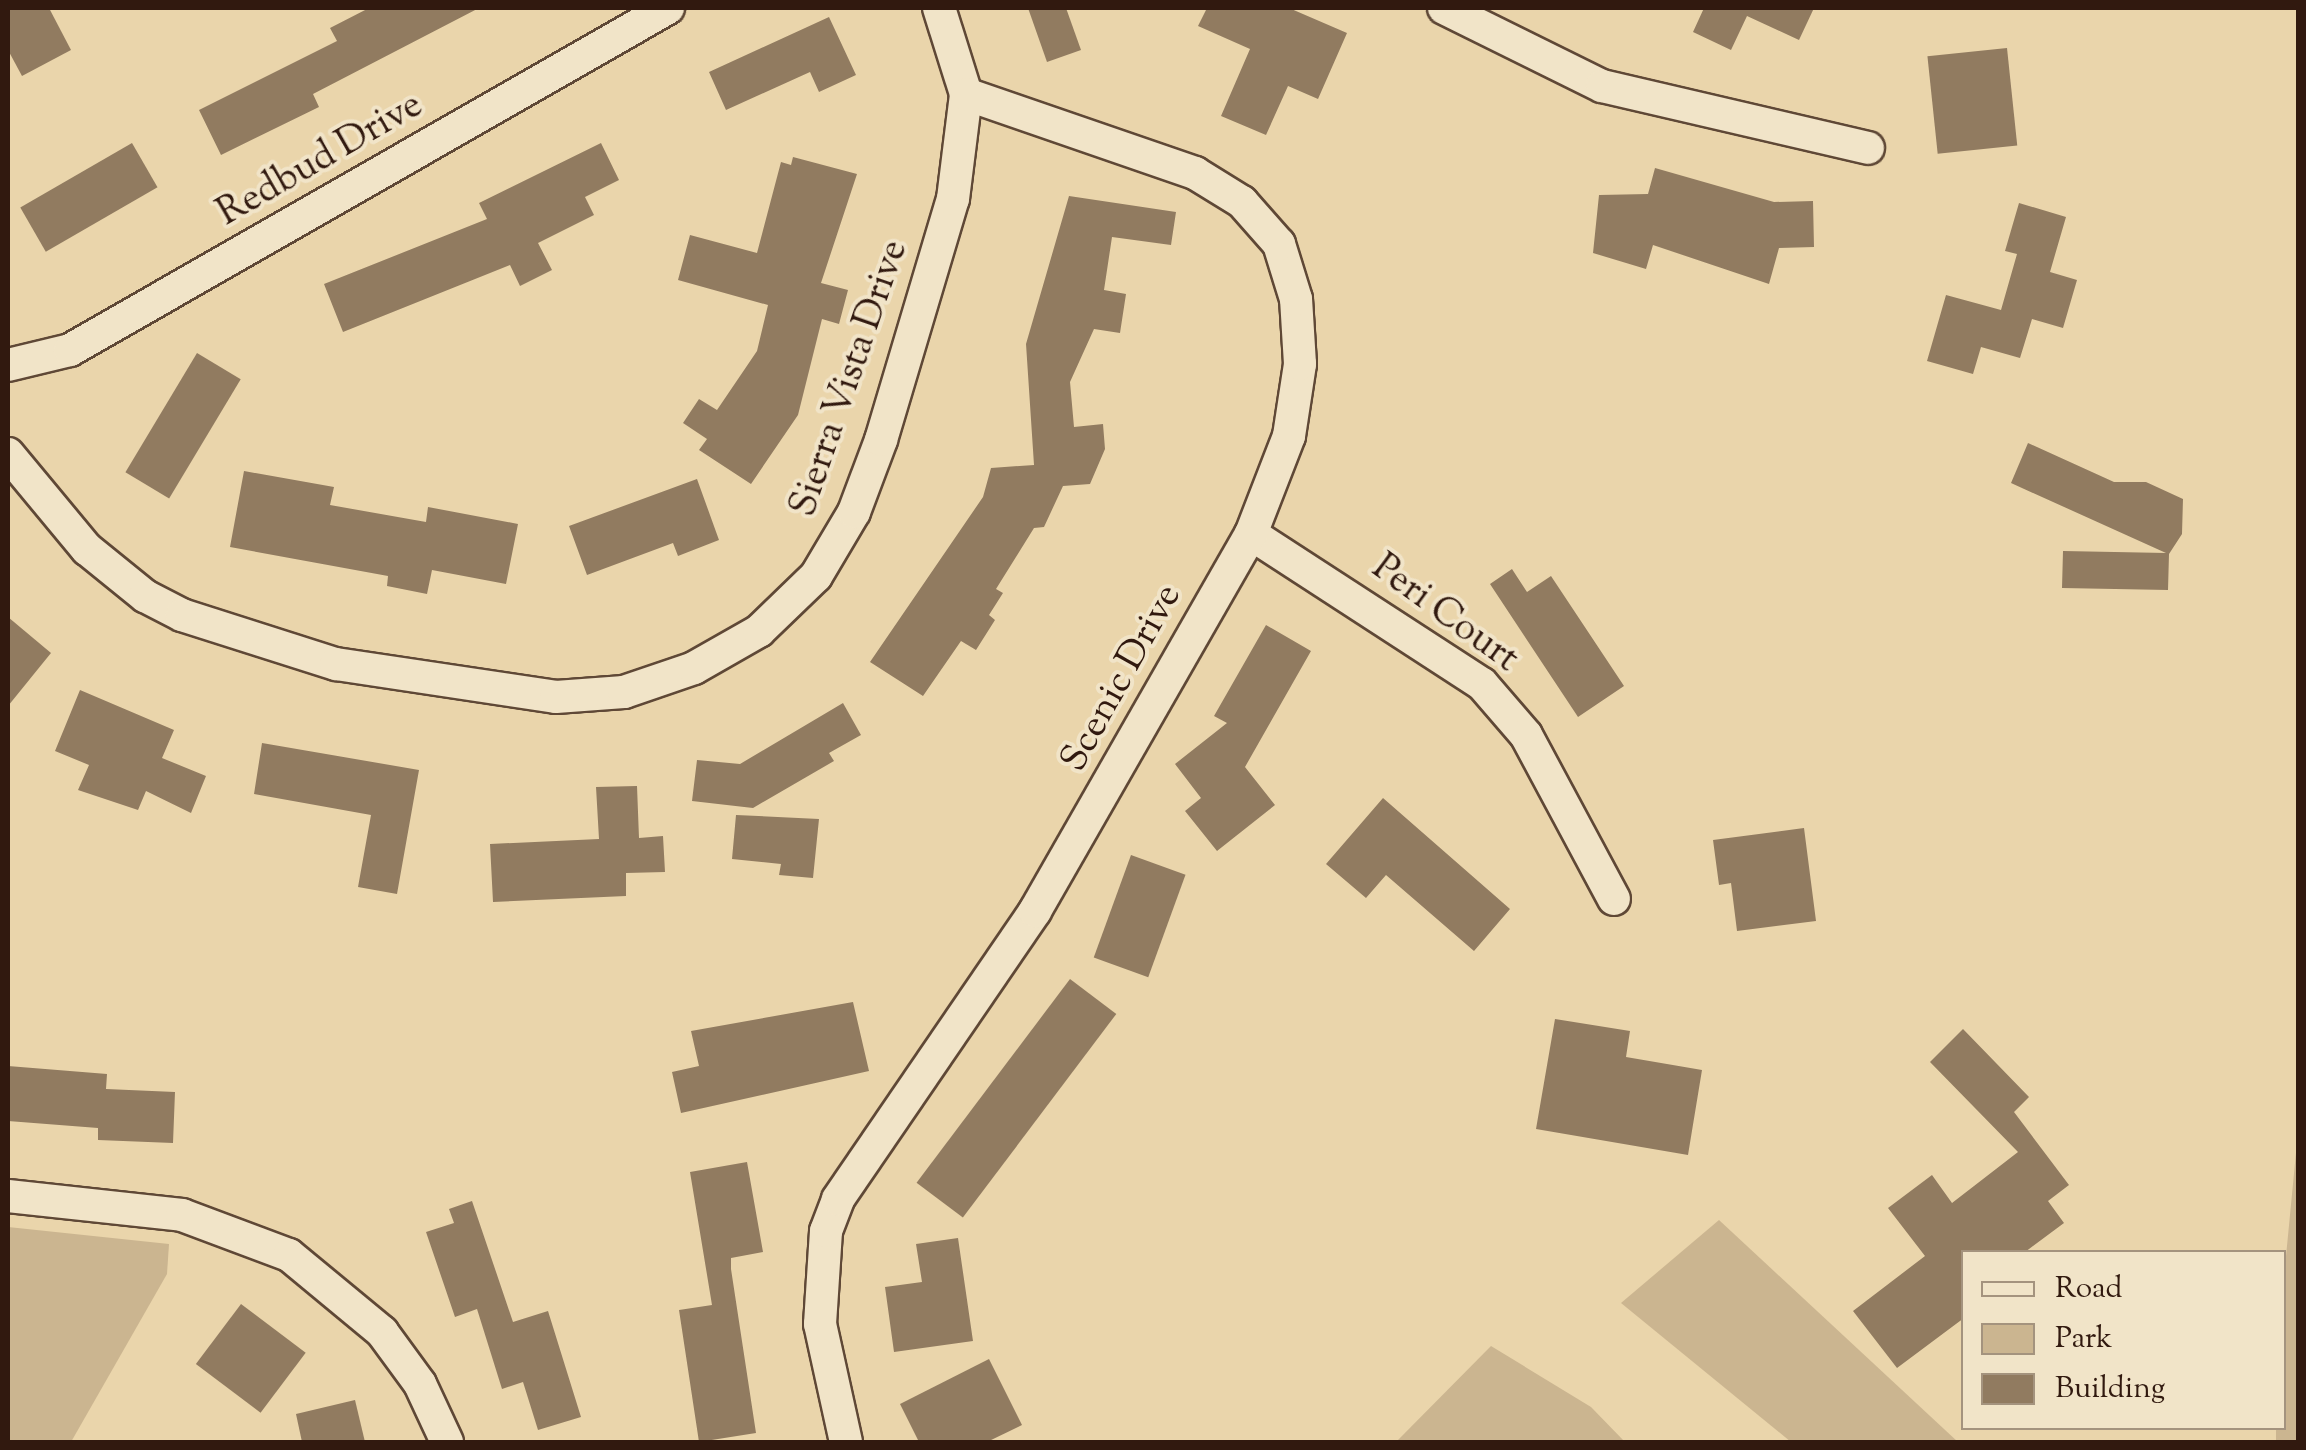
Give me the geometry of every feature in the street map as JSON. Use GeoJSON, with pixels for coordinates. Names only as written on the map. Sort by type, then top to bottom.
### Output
{"type":"FeatureCollection","features":[{"type":"Feature","properties":{"kind":"street","name":"Redbud Drive"},"geometry":{"type":"LineString","coordinates":[[8,365],[70,350],[668,8]]}},
{"type":"Feature","properties":{"kind":"street","name":"Sierra Vista Drive"},"geometry":{"type":"LineString","coordinates":[[8,454],[87,549],[144,596],[182,615],[336,664],[494,691],[594,696],[674,677],[759,631],[786,607],[816,576],[854,512],[953,200],[966,94],[939,8]]}},
{"type":"Feature","properties":{"kind":"street"},"geometry":{"type":"LineString","coordinates":[[1444,8],[1602,86],[1868,148]]}},
{"type":"Feature","properties":{"kind":"street","name":"Scenic Drive"},"geometry":{"type":"LineString","coordinates":[[846,1442],[820,1324],[826,1231],[838,1199],[1035,911],[1250,534],[1290,436],[1299,378],[1296,298],[1279,244],[1242,202],[1195,174],[966,94]]}},
{"type":"Feature","properties":{"kind":"street","name":"Peri Court"},"geometry":{"type":"LineString","coordinates":[[1250,534],[1482,684],[1526,735],[1614,899]]}},
{"type":"Feature","properties":{"kind":"street"},"geometry":{"type":"LineString","coordinates":[[8,1196],[182,1215],[289,1255],[382,1332],[420,1384],[447,1442]]}},
{"type":"Feature","properties":{"kind":"green space"},"geometry":{"type":"Polygon","coordinates":[[[2298,1132],[2298,1442],[2276,1442],[2276,1430],[2286,1430],[2286,1256],[2298,1132]]]}},
{"type":"Feature","properties":{"kind":"green space"},"geometry":{"type":"Polygon","coordinates":[[[1719,1220],[1958,1442],[1791,1442],[1621,1303],[1719,1220]]]}},
{"type":"Feature","properties":{"kind":"green space"},"geometry":{"type":"Polygon","coordinates":[[[8,1227],[169,1244],[167,1274],[71,1442],[8,1442],[8,1227]]]}},
{"type":"Feature","properties":{"kind":"green space"},"geometry":{"type":"Polygon","coordinates":[[[1491,1346],[1591,1407],[1625,1442],[1396,1442],[1491,1346]]]}},
{"type":"Feature","properties":{"kind":"building"},"geometry":{"type":"Polygon","coordinates":[[[8,8],[49,8],[71,50],[22,76],[8,50],[8,8]]]}},
{"type":"Feature","properties":{"kind":"building"},"geometry":{"type":"Polygon","coordinates":[[[369,8],[479,8],[313,94],[319,107],[221,155],[199,110],[337,41],[330,28],[369,8]]]}},
{"type":"Feature","properties":{"kind":"building"},"geometry":{"type":"Polygon","coordinates":[[[1028,8],[1066,8],[1081,50],[1047,62],[1028,8]]]}},
{"type":"Feature","properties":{"kind":"building"},"geometry":{"type":"Polygon","coordinates":[[[1207,8],[1289,8],[1347,33],[1318,99],[1288,86],[1266,135],[1221,116],[1250,49],[1198,26],[1207,8]]]}},
{"type":"Feature","properties":{"kind":"building"},"geometry":{"type":"Polygon","coordinates":[[[1704,8],[1814,8],[1799,40],[1747,16],[1731,50],[1693,32],[1704,8]]]}},
{"type":"Feature","properties":{"kind":"building"},"geometry":{"type":"Polygon","coordinates":[[[829,17],[856,75],[819,92],[810,72],[726,110],[709,72],[829,17]]]}},
{"type":"Feature","properties":{"kind":"building"},"geometry":{"type":"Polygon","coordinates":[[[2007,48],[2017,145],[1938,154],[1927,56],[2007,48]]]}},
{"type":"Feature","properties":{"kind":"building"},"geometry":{"type":"Polygon","coordinates":[[[132,143],[158,187],[46,252],[20,208],[132,143]]]}},
{"type":"Feature","properties":{"kind":"building"},"geometry":{"type":"Polygon","coordinates":[[[601,143],[619,180],[585,197],[594,215],[538,243],[552,270],[520,286],[510,265],[343,332],[324,284],[487,219],[479,203],[601,143]]]}},
{"type":"Feature","properties":{"kind":"building"},"geometry":{"type":"Polygon","coordinates":[[[793,157],[857,174],[821,283],[848,290],[839,324],[822,319],[798,415],[751,484],[699,450],[707,439],[683,423],[699,399],[717,410],[757,351],[768,305],[678,280],[690,235],[757,253],[781,162],[791,165],[793,157]]]}},
{"type":"Feature","properties":{"kind":"building"},"geometry":{"type":"Polygon","coordinates":[[[1655,168],[1774,202],[1813,201],[1814,247],[1779,248],[1769,284],[1653,245],[1646,269],[1593,253],[1599,195],[1648,194],[1655,168]]]}},
{"type":"Feature","properties":{"kind":"building"},"geometry":{"type":"Polygon","coordinates":[[[1069,196],[1176,212],[1171,245],[1112,237],[1104,290],[1126,294],[1120,333],[1094,329],[1070,382],[1074,427],[1103,424],[1105,449],[1090,484],[1063,486],[1044,527],[1034,528],[996,589],[1003,593],[989,615],[995,620],[976,650],[961,641],[923,696],[870,662],[983,497],[991,468],[1034,465],[1026,344],[1069,196]]]}},
{"type":"Feature","properties":{"kind":"building"},"geometry":{"type":"Polygon","coordinates":[[[2019,203],[2066,217],[2050,272],[2077,280],[2063,328],[2032,319],[2020,358],[1981,347],[1973,374],[1927,361],[1946,295],[2001,310],[2017,254],[2005,251],[2019,203]]]}},
{"type":"Feature","properties":{"kind":"building"},"geometry":{"type":"Polygon","coordinates":[[[197,353],[241,379],[169,498],[125,472],[197,353]]]}},
{"type":"Feature","properties":{"kind":"building"},"geometry":{"type":"Polygon","coordinates":[[[2028,443],[2114,482],[2146,482],[2183,499],[2182,534],[2169,554],[2168,590],[2062,588],[2063,551],[2166,553],[2011,483],[2028,443]]]}},
{"type":"Feature","properties":{"kind":"building"},"geometry":{"type":"Polygon","coordinates":[[[244,471],[334,487],[330,505],[426,522],[428,507],[518,524],[506,584],[432,570],[427,594],[387,586],[388,576],[230,547],[244,471]]]}},
{"type":"Feature","properties":{"kind":"building"},"geometry":{"type":"Polygon","coordinates":[[[697,479],[719,540],[678,556],[673,543],[587,575],[569,526],[697,479]]]}},
{"type":"Feature","properties":{"kind":"building"},"geometry":{"type":"Polygon","coordinates":[[[1512,569],[1527,592],[1551,576],[1624,686],[1578,717],[1490,584],[1512,569]]]}},
{"type":"Feature","properties":{"kind":"building"},"geometry":{"type":"Polygon","coordinates":[[[8,617],[51,653],[8,706],[8,617]]]}},
{"type":"Feature","properties":{"kind":"building"},"geometry":{"type":"Polygon","coordinates":[[[1266,625],[1311,651],[1245,767],[1275,805],[1217,851],[1185,811],[1201,798],[1175,764],[1227,723],[1214,716],[1266,625]]]}},
{"type":"Feature","properties":{"kind":"building"},"geometry":{"type":"Polygon","coordinates":[[[80,690],[174,730],[162,758],[206,776],[191,813],[146,791],[138,810],[78,790],[89,765],[55,751],[80,690]]]}},
{"type":"Feature","properties":{"kind":"building"},"geometry":{"type":"Polygon","coordinates":[[[843,703],[861,735],[829,753],[834,761],[753,808],[692,801],[697,760],[740,764],[843,703]]]}},
{"type":"Feature","properties":{"kind":"building"},"geometry":{"type":"Polygon","coordinates":[[[262,743],[419,770],[397,894],[358,887],[371,815],[254,794],[262,743]]]}},
{"type":"Feature","properties":{"kind":"building"},"geometry":{"type":"Polygon","coordinates":[[[637,786],[639,838],[663,836],[665,872],[626,873],[626,896],[493,902],[490,844],[599,839],[596,787],[637,786]]]}},
{"type":"Feature","properties":{"kind":"building"},"geometry":{"type":"Polygon","coordinates":[[[1383,798],[1510,909],[1474,951],[1386,875],[1366,898],[1326,864],[1383,798]]]}},
{"type":"Feature","properties":{"kind":"building"},"geometry":{"type":"Polygon","coordinates":[[[736,815],[819,819],[813,878],[779,875],[781,864],[732,859],[736,815]]]}},
{"type":"Feature","properties":{"kind":"building"},"geometry":{"type":"Polygon","coordinates":[[[1804,828],[1816,921],[1737,931],[1731,883],[1719,885],[1713,840],[1804,828]]]}},
{"type":"Feature","properties":{"kind":"building"},"geometry":{"type":"Polygon","coordinates":[[[1131,855],[1186,875],[1148,977],[1094,957],[1131,855]]]}},
{"type":"Feature","properties":{"kind":"building"},"geometry":{"type":"Polygon","coordinates":[[[1070,979],[1116,1014],[963,1218],[917,1183],[1070,979]]]}},
{"type":"Feature","properties":{"kind":"building"},"geometry":{"type":"Polygon","coordinates":[[[853,1002],[869,1071],[681,1113],[672,1072],[699,1066],[691,1031],[853,1002]]]}},
{"type":"Feature","properties":{"kind":"building"},"geometry":{"type":"Polygon","coordinates":[[[1555,1019],[1630,1031],[1626,1057],[1702,1070],[1688,1155],[1536,1129],[1555,1019]]]}},
{"type":"Feature","properties":{"kind":"building"},"geometry":{"type":"Polygon","coordinates":[[[1963,1029],[2029,1097],[2014,1112],[2069,1185],[2048,1201],[2064,1223],[2028,1250],[1961,1250],[1961,1320],[1897,1368],[1853,1311],[1925,1256],[1888,1208],[1932,1175],[1952,1203],[2018,1152],[1930,1062],[1963,1029]]]}},
{"type":"Feature","properties":{"kind":"building"},"geometry":{"type":"Polygon","coordinates":[[[8,1066],[107,1074],[106,1089],[175,1092],[173,1143],[98,1140],[98,1128],[8,1121],[8,1066]]]}},
{"type":"Feature","properties":{"kind":"building"},"geometry":{"type":"Polygon","coordinates":[[[747,1162],[763,1252],[731,1258],[731,1269],[756,1433],[699,1442],[679,1310],[712,1305],[690,1172],[747,1162]]]}},
{"type":"Feature","properties":{"kind":"building"},"geometry":{"type":"Polygon","coordinates":[[[472,1201],[513,1322],[548,1311],[581,1417],[538,1430],[523,1382],[502,1389],[477,1309],[455,1317],[426,1232],[454,1223],[449,1209],[472,1201]]]}},
{"type":"Feature","properties":{"kind":"building"},"geometry":{"type":"Polygon","coordinates":[[[958,1238],[973,1341],[894,1352],[885,1287],[922,1282],[916,1244],[958,1238]]]}},
{"type":"Feature","properties":{"kind":"building"},"geometry":{"type":"Polygon","coordinates":[[[241,1304],[306,1353],[261,1413],[196,1364],[241,1304]]]}},
{"type":"Feature","properties":{"kind":"building"},"geometry":{"type":"Polygon","coordinates":[[[989,1359],[1022,1425],[987,1442],[919,1442],[900,1404],[989,1359]]]}},
{"type":"Feature","properties":{"kind":"building"},"geometry":{"type":"Polygon","coordinates":[[[355,1400],[365,1442],[302,1442],[296,1414],[355,1400]]]}}]}
